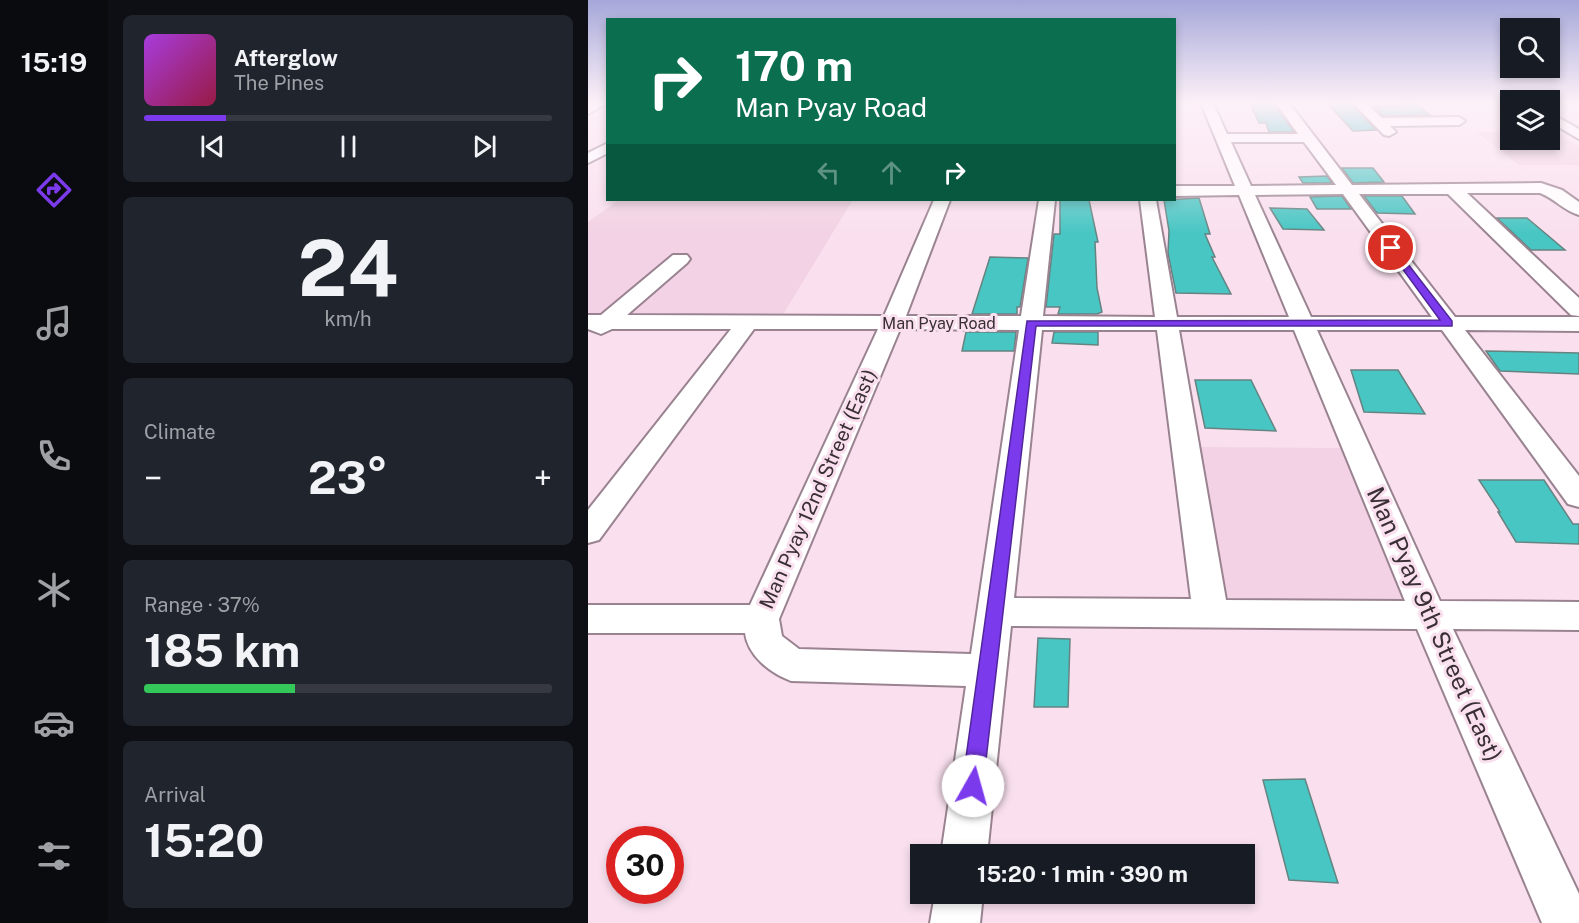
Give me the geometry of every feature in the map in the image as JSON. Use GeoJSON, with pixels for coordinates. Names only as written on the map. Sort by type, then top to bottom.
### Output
{"type":"FeatureCollection","features":[{"type":"Feature","properties":{"kind":"street"},"geometry":{"type":"LineString","coordinates":[[588,159],[606,146]]}},
{"type":"Feature","properties":{"kind":"street","name":"Man Pyay 9th Street (East)"},"geometry":{"type":"LineString","coordinates":[[1226,146],[1430,615],[1568,923]]}},
{"type":"Feature","properties":{"kind":"street"},"geometry":{"type":"LineString","coordinates":[[1314,146],[1579,497]]}},
{"type":"Feature","properties":{"kind":"street"},"geometry":{"type":"LineString","coordinates":[[1454,190],[1579,310]]}},
{"type":"Feature","properties":{"kind":"street"},"geometry":{"type":"LineString","coordinates":[[1176,191],[1549,190],[1579,210]]}},
{"type":"Feature","properties":{"kind":"street","name":"Man Pyay 12nd Street (East)"},"geometry":{"type":"LineString","coordinates":[[942,201],[892,323],[761,619],[765,643],[791,664],[987,671]]}},
{"type":"Feature","properties":{"kind":"street"},"geometry":{"type":"LineString","coordinates":[[965,844],[1047,201]]}},
{"type":"Feature","properties":{"kind":"street"},"geometry":{"type":"LineString","coordinates":[[1148,201],[1211,614]]}},
{"type":"Feature","properties":{"kind":"street"},"geometry":{"type":"LineString","coordinates":[[588,339],[597,322],[680,259]]}},
{"type":"Feature","properties":{"kind":"street","name":"Man Pyay Road"},"geometry":{"type":"LineString","coordinates":[[597,322],[1579,324]]}},
{"type":"Feature","properties":{"kind":"street"},"geometry":{"type":"LineString","coordinates":[[588,532],[748,322]]}},
{"type":"Feature","properties":{"kind":"street"},"geometry":{"type":"LineString","coordinates":[[994,612],[1579,615]]}},
{"type":"Feature","properties":{"kind":"street"},"geometry":{"type":"LineString","coordinates":[[588,619],[761,619]]}},
{"type":"Feature","properties":{"kind":"street"},"geometry":{"type":"LineString","coordinates":[[955,923],[958,904]]}},
{"type":"Feature","properties":{"kind":"shaded area"},"geometry":{"type":"Polygon","coordinates":[[[1494,146],[1500,146],[1500,150],[1560,150],[1560,146],[1578,146],[1579,165],[1519,165],[1494,146]]]}},
{"type":"Feature","properties":{"kind":"shaded area"},"geometry":{"type":"Polygon","coordinates":[[[618,201],[852,201],[784,313],[588,314],[588,222],[618,201]]]}},
{"type":"Feature","properties":{"kind":"shaded area"},"geometry":{"type":"Polygon","coordinates":[[[1196,447],[1345,448],[1410,601],[1223,599],[1196,447]]]}},
{"type":"Feature","properties":{"kind":"building"},"geometry":{"type":"Polygon","coordinates":[[[1342,168],[1373,168],[1384,182],[1353,183],[1342,168]]]}},
{"type":"Feature","properties":{"kind":"building"},"geometry":{"type":"Polygon","coordinates":[[[1327,176],[1332,183],[1303,183],[1299,177],[1327,176]]]}},
{"type":"Feature","properties":{"kind":"building"},"geometry":{"type":"Polygon","coordinates":[[[1342,196],[1351,209],[1317,209],[1310,197],[1342,196]]]}},
{"type":"Feature","properties":{"kind":"building"},"geometry":{"type":"Polygon","coordinates":[[[1364,196],[1402,196],[1415,214],[1377,213],[1364,196]]]}},
{"type":"Feature","properties":{"kind":"building"},"geometry":{"type":"Polygon","coordinates":[[[1199,198],[1210,234],[1205,234],[1215,257],[1212,257],[1231,294],[1176,293],[1168,253],[1169,231],[1164,201],[1199,198]]]}},
{"type":"Feature","properties":{"kind":"building"},"geometry":{"type":"Polygon","coordinates":[[[1060,201],[1089,201],[1098,242],[1095,242],[1097,288],[1102,312],[1058,314],[1060,307],[1046,307],[1054,234],[1060,234],[1060,201]]]}},
{"type":"Feature","properties":{"kind":"building"},"geometry":{"type":"Polygon","coordinates":[[[1270,208],[1307,209],[1324,230],[1283,229],[1270,208]]]}},
{"type":"Feature","properties":{"kind":"building"},"geometry":{"type":"Polygon","coordinates":[[[1497,218],[1527,218],[1565,250],[1531,250],[1497,218]]]}},
{"type":"Feature","properties":{"kind":"building"},"geometry":{"type":"Polygon","coordinates":[[[990,257],[1028,258],[1017,314],[972,314],[990,257]]]}},
{"type":"Feature","properties":{"kind":"building"},"geometry":{"type":"Polygon","coordinates":[[[966,332],[1016,332],[1014,351],[962,351],[966,332]]]}},
{"type":"Feature","properties":{"kind":"building"},"geometry":{"type":"Polygon","coordinates":[[[1054,332],[1098,332],[1098,345],[1052,343],[1054,332]]]}},
{"type":"Feature","properties":{"kind":"building"},"geometry":{"type":"Polygon","coordinates":[[[1486,351],[1579,353],[1579,374],[1500,371],[1486,351]]]}},
{"type":"Feature","properties":{"kind":"building"},"geometry":{"type":"Polygon","coordinates":[[[1351,370],[1398,370],[1425,414],[1364,412],[1351,370]]]}},
{"type":"Feature","properties":{"kind":"building"},"geometry":{"type":"Polygon","coordinates":[[[1195,380],[1251,380],[1276,431],[1205,428],[1195,380]]]}},
{"type":"Feature","properties":{"kind":"building"},"geometry":{"type":"Polygon","coordinates":[[[1479,480],[1544,480],[1573,524],[1579,524],[1579,544],[1516,542],[1479,480]]]}},
{"type":"Feature","properties":{"kind":"building"},"geometry":{"type":"Polygon","coordinates":[[[1038,638],[1070,639],[1068,707],[1034,707],[1038,638]]]}},
{"type":"Feature","properties":{"kind":"building"},"geometry":{"type":"Polygon","coordinates":[[[1305,779],[1338,883],[1289,880],[1263,780],[1305,779]]]}},
{"type":"Feature","properties":{"kind":"route"},"geometry":{"type":"LineString","coordinates":[[973,786],[1031,323],[1448,324],[1391,248]]}}]}
